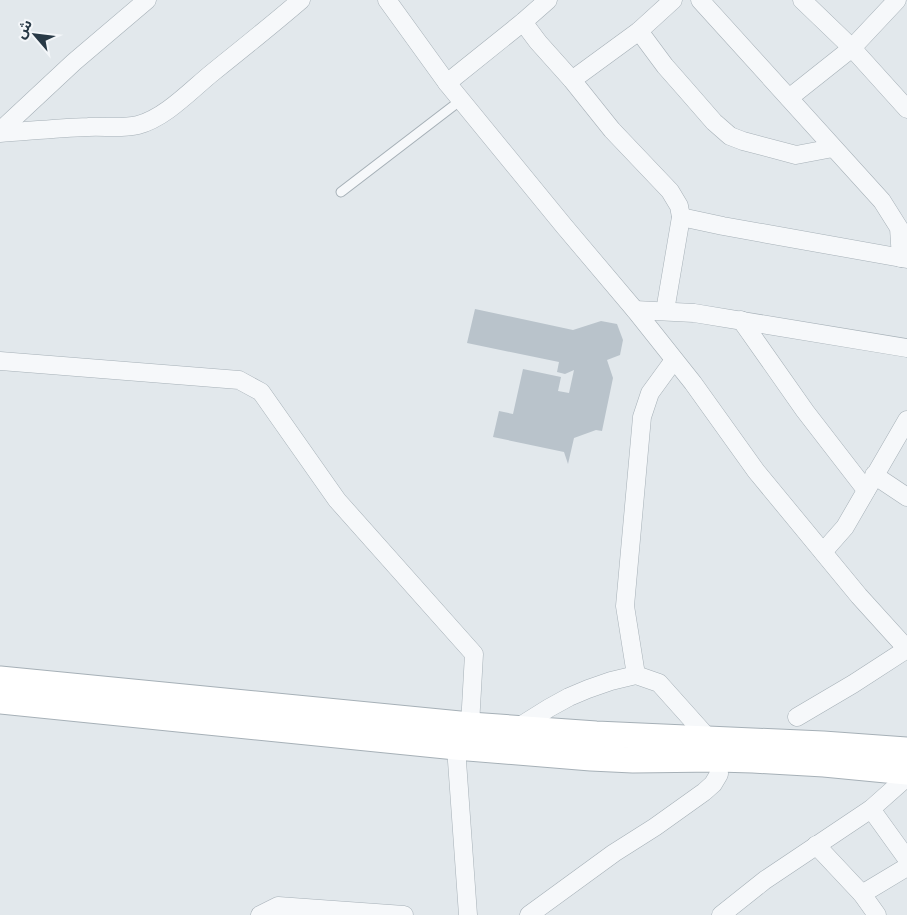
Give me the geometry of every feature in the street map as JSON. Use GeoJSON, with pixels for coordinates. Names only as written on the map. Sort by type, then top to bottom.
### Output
{"type":"FeatureCollection","features":[{"type":"Feature","properties":{"kind":"main road"},"geometry":{"type":"LineString","coordinates":[[0,680],[461,724],[596,734],[715,747],[824,764],[907,772]]}},
{"type":"Feature","properties":{"kind":"main road"},"geometry":{"type":"LineString","coordinates":[[0,701],[456,747],[625,760],[675,760],[715,747],[824,744],[907,750]]}},
{"type":"Feature","properties":{"kind":"street"},"geometry":{"type":"LineString","coordinates":[[0,132],[74,62],[147,0]]}},
{"type":"Feature","properties":{"kind":"street"},"geometry":{"type":"LineString","coordinates":[[0,132],[126,126],[152,120],[163,114],[301,0]]}},
{"type":"Feature","properties":{"kind":"street"},"geometry":{"type":"LineString","coordinates":[[387,0],[447,83],[693,383],[756,471],[859,596],[907,649],[798,717]]}},
{"type":"Feature","properties":{"kind":"street"},"geometry":{"type":"LineString","coordinates":[[447,83],[524,22],[548,0]]}},
{"type":"Feature","properties":{"kind":"street"},"geometry":{"type":"LineString","coordinates":[[572,80],[639,31],[673,0]]}},
{"type":"Feature","properties":{"kind":"street"},"geometry":{"type":"LineString","coordinates":[[681,217],[904,259],[899,228],[882,201],[700,0]]}},
{"type":"Feature","properties":{"kind":"street"},"geometry":{"type":"LineString","coordinates":[[802,0],[852,48],[907,109]]}},
{"type":"Feature","properties":{"kind":"street"},"geometry":{"type":"LineString","coordinates":[[789,98],[852,48],[897,0]]}},
{"type":"Feature","properties":{"kind":"street"},"geometry":{"type":"LineString","coordinates":[[524,22],[538,42],[572,80],[612,130],[670,191],[678,206],[681,217],[665,311]]}},
{"type":"Feature","properties":{"kind":"street"},"geometry":{"type":"LineString","coordinates":[[639,31],[686,91],[714,122],[730,136],[796,154],[833,148]]}},
{"type":"Feature","properties":{"kind":"street"},"geometry":{"type":"LineString","coordinates":[[635,310],[694,313],[907,348]]}},
{"type":"Feature","properties":{"kind":"street"},"geometry":{"type":"LineString","coordinates":[[741,320],[805,411],[870,482],[907,497]]}},
{"type":"Feature","properties":{"kind":"street"},"geometry":{"type":"LineString","coordinates":[[636,675],[625,606],[642,418],[650,393],[674,360]]}},
{"type":"Feature","properties":{"kind":"street"},"geometry":{"type":"LineString","coordinates":[[0,361],[239,380],[261,392],[337,500],[474,654],[456,747],[468,915]]}},
{"type":"Feature","properties":{"kind":"street"},"geometry":{"type":"LineString","coordinates":[[823,552],[845,527],[907,420]]}},
{"type":"Feature","properties":{"kind":"street"},"geometry":{"type":"LineString","coordinates":[[517,728],[569,697],[603,684],[636,675],[658,684],[715,747],[719,774],[713,784],[704,792],[655,827],[614,852],[529,915]]}},
{"type":"Feature","properties":{"kind":"street"},"geometry":{"type":"LineString","coordinates":[[721,915],[765,880],[871,809],[907,777]]}},
{"type":"Feature","properties":{"kind":"street"},"geometry":{"type":"LineString","coordinates":[[871,809],[907,859]]}},
{"type":"Feature","properties":{"kind":"street"},"geometry":{"type":"LineString","coordinates":[[816,845],[862,894],[877,915]]}},
{"type":"Feature","properties":{"kind":"street"},"geometry":{"type":"LineString","coordinates":[[862,894],[907,867]]}},
{"type":"Feature","properties":{"kind":"street"},"geometry":{"type":"LineString","coordinates":[[260,915],[278,906],[404,915]]}},
{"type":"Feature","properties":{"kind":"lane"},"geometry":{"type":"LineString","coordinates":[[342,192],[461,100]]}},
{"type":"Feature","properties":{"kind":"building"},"geometry":{"type":"Polygon","coordinates":[[[475,309],[573,330],[601,321],[617,324],[623,340],[620,355],[607,360],[613,378],[602,431],[596,430],[574,438],[568,464],[564,452],[493,437],[499,411],[513,414],[523,369],[561,377],[558,391],[569,393],[574,370],[565,374],[557,372],[559,362],[467,343],[475,309]]]}}]}
